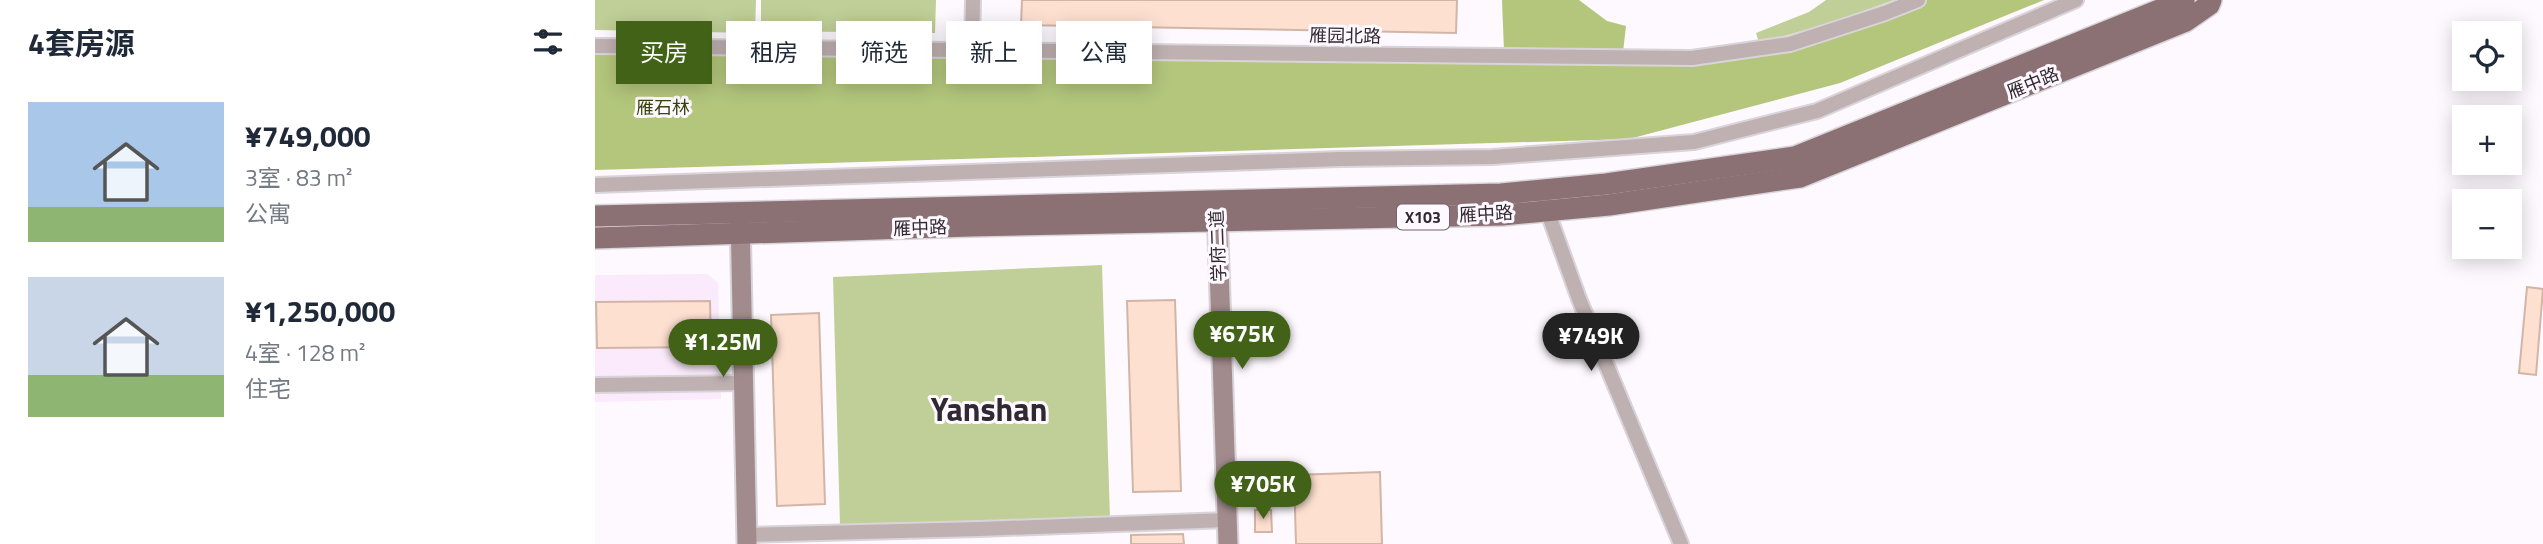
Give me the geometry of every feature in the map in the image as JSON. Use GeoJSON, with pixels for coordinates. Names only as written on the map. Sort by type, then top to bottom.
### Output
{"type":"FeatureCollection","features":[{"type":"Feature","properties":{"kind":"main road","name":"雁中路"},"geometry":{"type":"LineString","coordinates":[[595,238],[740,223],[1217,200],[1501,194],[1609,205],[1800,177],[2186,21],[2209,5],[2211,0]]}},
{"type":"Feature","properties":{"kind":"main road","name":"雁中路"},"geometry":{"type":"LineString","coordinates":[[595,216],[740,223],[1217,222],[1503,215],[1545,200],[1606,184],[1795,157],[2180,1]]}},
{"type":"Feature","properties":{"kind":"street"},"geometry":{"type":"LineString","coordinates":[[973,0],[973,21]]}},
{"type":"Feature","properties":{"kind":"street","name":"雁园北路"},"geometry":{"type":"LineString","coordinates":[[1042,51],[1692,58],[1790,44],[1918,0]]}},
{"type":"Feature","properties":{"kind":"street"},"geometry":{"type":"LineString","coordinates":[[595,185],[1340,159],[1492,157],[1694,142],[1817,111],[2076,0]]}},
{"type":"Feature","properties":{"kind":"street","name":"雁园北路"},"geometry":{"type":"LineString","coordinates":[[595,46],[946,50]]}},
{"type":"Feature","properties":{"kind":"street","name":"学府二道"},"geometry":{"type":"LineString","coordinates":[[1217,200],[1227,544]]}},
{"type":"Feature","properties":{"kind":"street"},"geometry":{"type":"LineString","coordinates":[[1545,200],[1579,299],[1681,544]]}},
{"type":"Feature","properties":{"kind":"street"},"geometry":{"type":"LineString","coordinates":[[740,223],[747,539],[1227,520]]}},
{"type":"Feature","properties":{"kind":"street"},"geometry":{"type":"LineString","coordinates":[[595,385],[744,383]]}},
{"type":"Feature","properties":{"kind":"shaded area"},"geometry":{"type":"Polygon","coordinates":[[[707,274],[718,283],[721,399],[595,402],[595,275],[707,274]]]}},
{"type":"Feature","properties":{"kind":"green space"},"geometry":{"type":"Polygon","coordinates":[[[595,0],[756,0],[755,21],[726,21],[726,32],[712,32],[712,21],[616,21],[616,30],[595,30],[595,0]]]}},
{"type":"Feature","properties":{"kind":"green space"},"geometry":{"type":"Polygon","coordinates":[[[761,0],[936,0],[935,33],[932,33],[932,21],[836,21],[836,32],[822,32],[822,21],[761,21],[761,0]]]}},
{"type":"Feature","properties":{"kind":"green space"},"geometry":{"type":"Polygon","coordinates":[[[1502,0],[1579,0],[1607,21],[1626,26],[1623,52],[1504,51],[1502,0]]]}},
{"type":"Feature","properties":{"kind":"green space"},"geometry":{"type":"Polygon","coordinates":[[[1826,0],[1894,0],[1830,23],[1759,43],[1756,33],[1809,12],[1826,0]]]}},
{"type":"Feature","properties":{"kind":"green space","name":"雁石林"},"geometry":{"type":"Polygon","coordinates":[[[1918,0],[2044,0],[1840,83],[1629,139],[595,170],[595,46],[616,46],[616,84],[712,84],[712,47],[726,47],[726,84],[822,84],[822,48],[836,49],[836,84],[932,84],[932,50],[946,50],[946,84],[1042,84],[1042,51],[1056,51],[1056,84],[1152,84],[1152,52],[1692,58],[1790,44],[1918,0]]]}},
{"type":"Feature","properties":{"kind":"green space"},"geometry":{"type":"Polygon","coordinates":[[[1102,265],[1110,518],[840,525],[833,277],[1102,265]]]}},
{"type":"Feature","properties":{"kind":"building"},"geometry":{"type":"Polygon","coordinates":[[[1022,0],[1457,0],[1456,33],[1152,27],[1152,21],[1056,21],[1056,26],[1042,25],[1042,21],[1021,21],[1022,0]]]}},
{"type":"Feature","properties":{"kind":"building"},"geometry":{"type":"Polygon","coordinates":[[[2527,287],[2543,289],[2536,375],[2519,373],[2527,287]]]}},
{"type":"Feature","properties":{"kind":"building"},"geometry":{"type":"Polygon","coordinates":[[[1175,300],[1181,491],[1133,492],[1127,301],[1175,300]]]}},
{"type":"Feature","properties":{"kind":"building"},"geometry":{"type":"Polygon","coordinates":[[[710,301],[711,347],[597,348],[596,302],[710,301]]]}},
{"type":"Feature","properties":{"kind":"building"},"geometry":{"type":"Polygon","coordinates":[[[819,313],[825,504],[777,506],[771,315],[819,313]]]}},
{"type":"Feature","properties":{"kind":"building"},"geometry":{"type":"Polygon","coordinates":[[[1380,472],[1382,544],[1296,544],[1294,475],[1380,472]]]}},
{"type":"Feature","properties":{"kind":"building"},"geometry":{"type":"Polygon","coordinates":[[[1255,510],[1271,510],[1272,532],[1255,532],[1255,510]]]}},
{"type":"Feature","properties":{"kind":"building"},"geometry":{"type":"Polygon","coordinates":[[[1183,534],[1184,544],[1131,544],[1131,535],[1183,534]]]}},
{"type":"Feature","properties":{"kind":"district","name":"Yanshan"},"geometry":{"type":"Point","coordinates":[989,410]}}]}
